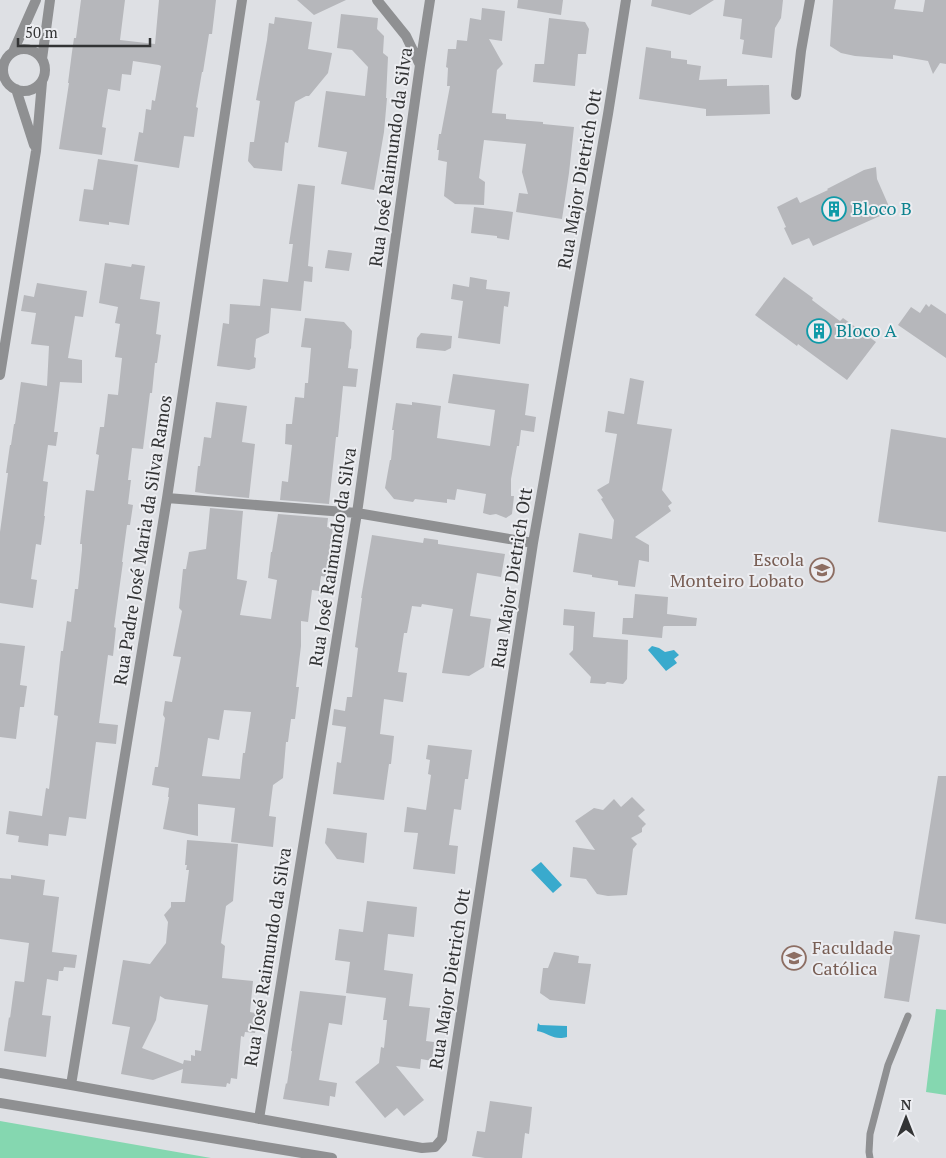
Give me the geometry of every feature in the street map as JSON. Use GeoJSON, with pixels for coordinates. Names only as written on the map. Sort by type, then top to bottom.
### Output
{"type":"FeatureCollection","features":[{"type":"Feature","properties":{"kind":"street"},"geometry":{"type":"LineString","coordinates":[[36,0],[13,52],[2,68],[36,151]]}},
{"type":"Feature","properties":{"kind":"street"},"geometry":{"type":"LineString","coordinates":[[42,59],[50,0]]}},
{"type":"Feature","properties":{"kind":"street","name":"Rua Padre José Maria da Silva Ramos"},"geometry":{"type":"LineString","coordinates":[[71,1084],[167,498],[242,0]]}},
{"type":"Feature","properties":{"kind":"street"},"geometry":{"type":"LineString","coordinates":[[377,0],[406,36],[420,65]]}},
{"type":"Feature","properties":{"kind":"street","name":"Rua José Raimundo da Silva"},"geometry":{"type":"LineString","coordinates":[[258,1118],[357,513],[430,0]]}},
{"type":"Feature","properties":{"kind":"street","name":"Rua Major Dietrich Ott"},"geometry":{"type":"LineString","coordinates":[[258,1118],[422,1148],[435,1147],[442,1139],[533,543],[608,114],[626,0]]}},
{"type":"Feature","properties":{"kind":"street"},"geometry":{"type":"LineString","coordinates":[[796,95],[810,0]]}},
{"type":"Feature","properties":{"kind":"street"},"geometry":{"type":"LineString","coordinates":[[0,375],[36,151],[42,82],[45,70],[42,59],[33,51],[26,49],[13,52]]}},
{"type":"Feature","properties":{"kind":"street"},"geometry":{"type":"LineString","coordinates":[[8,86],[22,90],[33,89],[42,82]]}},
{"type":"Feature","properties":{"kind":"street"},"geometry":{"type":"LineString","coordinates":[[167,498],[357,513],[533,543]]}},
{"type":"Feature","properties":{"kind":"street"},"geometry":{"type":"LineString","coordinates":[[0,1073],[258,1118]]}},
{"type":"Feature","properties":{"kind":"street"},"geometry":{"type":"LineString","coordinates":[[0,1103],[332,1158]]}},
{"type":"Feature","properties":{"kind":"lane"},"geometry":{"type":"LineString","coordinates":[[870,1158],[870,1134],[888,1064],[908,1016]]}},
{"type":"Feature","properties":{"kind":"green space"},"geometry":{"type":"Polygon","coordinates":[[[936,1009],[946,1010],[946,1095],[926,1092],[936,1009]]]}},
{"type":"Feature","properties":{"kind":"green space"},"geometry":{"type":"Polygon","coordinates":[[[0,1121],[211,1158],[0,1158],[0,1121]]]}},
{"type":"Feature","properties":{"kind":"water"},"geometry":{"type":"Polygon","coordinates":[[[652,646],[665,652],[674,650],[679,655],[674,659],[677,663],[666,671],[648,650],[652,646]]]}},
{"type":"Feature","properties":{"kind":"water"},"geometry":{"type":"Polygon","coordinates":[[[541,862],[562,885],[553,893],[531,870],[541,862]]]}},
{"type":"Feature","properties":{"kind":"water"},"geometry":{"type":"Polygon","coordinates":[[[538,1023],[540,1025],[567,1026],[567,1037],[555,1037],[537,1031],[538,1023]]]}},
{"type":"Feature","properties":{"kind":"building"},"geometry":{"type":"Polygon","coordinates":[[[81,0],[125,0],[120,40],[155,44],[159,0],[216,0],[212,34],[209,34],[196,107],[198,108],[194,137],[184,136],[179,168],[134,161],[139,132],[143,133],[146,109],[151,110],[152,100],[155,101],[161,66],[159,65],[133,61],[131,75],[122,74],[120,91],[108,89],[102,127],[106,128],[102,155],[59,149],[81,0]]]}},
{"type":"Feature","properties":{"kind":"building"},"geometry":{"type":"Polygon","coordinates":[[[297,0],[346,0],[314,15],[297,0]]]}},
{"type":"Feature","properties":{"kind":"building"},"geometry":{"type":"Polygon","coordinates":[[[518,0],[563,0],[561,15],[517,8],[518,0]]]}},
{"type":"Feature","properties":{"kind":"building"},"geometry":{"type":"Polygon","coordinates":[[[652,0],[714,0],[690,15],[651,6],[652,0]]]}},
{"type":"Feature","properties":{"kind":"building"},"geometry":{"type":"Polygon","coordinates":[[[725,0],[783,0],[781,18],[775,28],[772,58],[742,54],[744,40],[740,39],[742,19],[723,16],[725,0]]]}},
{"type":"Feature","properties":{"kind":"building"},"geometry":{"type":"Polygon","coordinates":[[[833,0],[896,0],[894,9],[923,12],[925,0],[946,0],[946,64],[940,63],[933,74],[928,61],[893,55],[893,59],[841,53],[830,46],[833,0]]]}},
{"type":"Feature","properties":{"kind":"building"},"geometry":{"type":"Polygon","coordinates":[[[482,8],[505,11],[502,41],[489,39],[503,64],[497,70],[492,113],[506,114],[506,119],[574,127],[562,219],[516,212],[519,193],[528,194],[522,172],[526,144],[484,140],[479,178],[485,182],[484,205],[455,204],[444,196],[447,162],[438,160],[439,150],[437,150],[450,86],[447,86],[448,68],[446,67],[448,49],[456,49],[457,40],[467,41],[470,18],[481,20],[482,8]]]}},
{"type":"Feature","properties":{"kind":"building"},"geometry":{"type":"Polygon","coordinates":[[[341,14],[378,18],[377,29],[384,36],[383,53],[388,57],[384,132],[374,190],[341,184],[347,152],[318,147],[326,91],[365,96],[368,67],[352,50],[337,48],[341,14]]]}},
{"type":"Feature","properties":{"kind":"building"},"geometry":{"type":"Polygon","coordinates":[[[275,17],[312,22],[308,49],[332,53],[328,73],[309,96],[295,102],[288,143],[285,142],[282,171],[254,168],[248,161],[250,142],[254,142],[260,101],[256,100],[269,23],[274,24],[275,17]]]}},
{"type":"Feature","properties":{"kind":"building"},"geometry":{"type":"Polygon","coordinates":[[[549,18],[585,22],[589,29],[586,54],[578,54],[575,86],[533,82],[535,64],[544,64],[549,18]]]}},
{"type":"Feature","properties":{"kind":"building"},"geometry":{"type":"Polygon","coordinates":[[[646,47],[671,51],[671,58],[687,60],[687,64],[701,66],[699,80],[727,79],[727,86],[769,85],[770,114],[706,116],[706,109],[639,99],[646,47]]]}},
{"type":"Feature","properties":{"kind":"building"},"geometry":{"type":"Polygon","coordinates":[[[98,159],[138,165],[129,225],[109,222],[109,225],[79,221],[84,189],[93,190],[98,159]]]}},
{"type":"Feature","properties":{"kind":"building","name":"Bloco B"},"geometry":{"type":"Polygon","coordinates":[[[876,167],[877,179],[891,211],[813,246],[809,238],[792,245],[777,207],[797,197],[800,203],[864,170],[876,167]]]}},
{"type":"Feature","properties":{"kind":"building"},"geometry":{"type":"Polygon","coordinates":[[[298,184],[315,186],[308,266],[313,267],[312,282],[304,281],[301,311],[271,308],[269,333],[256,339],[255,368],[249,370],[217,366],[223,323],[229,324],[230,304],[260,306],[263,279],[288,282],[293,244],[289,244],[298,184]]]}},
{"type":"Feature","properties":{"kind":"building"},"geometry":{"type":"Polygon","coordinates":[[[474,207],[513,212],[509,240],[497,238],[497,236],[471,233],[474,207]]]}},
{"type":"Feature","properties":{"kind":"building"},"geometry":{"type":"Polygon","coordinates":[[[328,250],[352,253],[349,271],[325,268],[328,250]]]}},
{"type":"Feature","properties":{"kind":"building"},"geometry":{"type":"Polygon","coordinates":[[[105,263],[131,267],[132,264],[145,266],[140,299],[160,302],[156,334],[161,335],[157,363],[155,363],[152,393],[150,393],[143,449],[132,448],[128,480],[131,480],[128,504],[133,505],[130,525],[127,525],[122,562],[114,627],[116,628],[113,656],[108,655],[99,723],[118,725],[116,744],[96,742],[86,819],[69,817],[66,836],[49,834],[48,846],[18,842],[19,836],[6,834],[9,811],[42,816],[46,788],[49,789],[58,716],[54,715],[61,651],[63,651],[67,621],[71,622],[75,589],[78,589],[82,550],[82,544],[80,544],[86,490],[94,491],[99,455],[96,454],[100,427],[104,427],[108,394],[118,395],[122,358],[115,357],[120,324],[115,323],[118,307],[99,303],[105,263]]]}},
{"type":"Feature","properties":{"kind":"building"},"geometry":{"type":"Polygon","coordinates":[[[470,277],[487,280],[486,289],[510,292],[508,307],[504,306],[500,344],[458,338],[463,301],[451,299],[453,284],[469,287],[470,277]]]}},
{"type":"Feature","properties":{"kind":"building","name":"Bloco A"},"geometry":{"type":"Polygon","coordinates":[[[784,277],[840,321],[843,318],[876,342],[847,380],[755,315],[784,277]]]}},
{"type":"Feature","properties":{"kind":"building"},"geometry":{"type":"Polygon","coordinates":[[[37,283],[87,291],[83,317],[75,316],[68,358],[82,360],[82,383],[60,382],[54,432],[58,432],[56,446],[48,445],[43,481],[48,482],[45,516],[41,545],[36,544],[31,579],[37,580],[33,608],[0,603],[0,532],[8,473],[6,473],[21,382],[47,386],[49,346],[31,344],[36,313],[21,311],[24,295],[34,297],[37,283]]]}},
{"type":"Feature","properties":{"kind":"building"},"geometry":{"type":"Polygon","coordinates":[[[926,304],[929,307],[931,304],[946,314],[946,358],[898,325],[911,307],[920,313],[926,304]]]}},
{"type":"Feature","properties":{"kind":"building"},"geometry":{"type":"Polygon","coordinates":[[[305,318],[344,322],[352,331],[348,368],[358,369],[356,387],[343,386],[329,504],[280,500],[282,481],[288,482],[292,445],[285,444],[286,424],[292,424],[295,397],[304,398],[305,383],[308,383],[311,348],[301,347],[305,318]]]}},
{"type":"Feature","properties":{"kind":"building"},"geometry":{"type":"Polygon","coordinates":[[[421,333],[452,336],[451,348],[445,351],[416,348],[417,338],[421,333]]]}},
{"type":"Feature","properties":{"kind":"building"},"geometry":{"type":"Polygon","coordinates":[[[453,374],[529,384],[525,415],[536,417],[534,432],[521,430],[511,479],[511,496],[514,496],[512,514],[506,518],[496,514],[483,513],[486,494],[457,489],[455,500],[447,499],[447,503],[415,499],[413,502],[394,499],[385,488],[391,460],[394,430],[392,430],[396,403],[412,405],[412,402],[441,406],[437,438],[490,446],[495,410],[448,403],[453,374]]]}},
{"type":"Feature","properties":{"kind":"building"},"geometry":{"type":"Polygon","coordinates":[[[630,378],[644,381],[637,424],[672,429],[662,490],[672,503],[668,506],[671,511],[635,537],[649,545],[649,562],[639,560],[635,587],[618,585],[618,581],[573,572],[579,533],[612,539],[614,520],[597,490],[609,483],[617,434],[605,432],[608,411],[624,414],[630,378]]]}},
{"type":"Feature","properties":{"kind":"building"},"geometry":{"type":"Polygon","coordinates":[[[216,402],[247,406],[242,442],[255,444],[249,498],[195,492],[204,437],[211,438],[216,402]]]}},
{"type":"Feature","properties":{"kind":"building"},"geometry":{"type":"Polygon","coordinates":[[[891,429],[946,438],[946,532],[878,522],[891,429]]]}},
{"type":"Feature","properties":{"kind":"building"},"geometry":{"type":"Polygon","coordinates":[[[210,508],[243,511],[237,579],[247,581],[240,615],[271,619],[277,580],[268,578],[278,514],[328,518],[327,527],[333,528],[327,577],[321,576],[319,591],[312,590],[308,622],[301,621],[301,646],[296,687],[299,687],[295,719],[291,719],[288,742],[286,742],[283,778],[273,785],[269,816],[276,817],[273,847],[231,842],[235,808],[198,804],[198,836],[163,829],[169,788],[152,785],[155,767],[158,767],[165,718],[163,715],[165,701],[172,702],[181,657],[173,656],[182,611],[179,608],[183,569],[186,569],[189,552],[206,549],[210,508]],[[224,710],[219,740],[208,738],[202,776],[240,779],[251,712],[224,710]]]}},
{"type":"Feature","properties":{"kind":"building"},"geometry":{"type":"Polygon","coordinates":[[[372,535],[423,543],[424,538],[438,540],[438,544],[505,554],[501,577],[477,573],[470,616],[491,619],[484,667],[469,676],[442,673],[453,609],[422,604],[421,607],[412,606],[407,633],[404,633],[398,672],[407,673],[403,702],[384,699],[380,734],[394,736],[384,800],[333,794],[337,762],[341,763],[346,727],[332,725],[334,709],[345,711],[347,697],[352,697],[358,648],[355,647],[361,598],[372,535]]]}},
{"type":"Feature","properties":{"kind":"building"},"geometry":{"type":"Polygon","coordinates":[[[635,594],[668,597],[667,614],[697,618],[696,626],[664,626],[662,638],[622,634],[623,618],[633,618],[635,594]]]}},
{"type":"Feature","properties":{"kind":"building"},"geometry":{"type":"Polygon","coordinates":[[[564,609],[595,612],[593,637],[628,640],[627,679],[623,684],[607,682],[605,684],[590,683],[591,677],[569,654],[573,650],[574,626],[563,625],[564,609]]]}},
{"type":"Feature","properties":{"kind":"building"},"geometry":{"type":"Polygon","coordinates":[[[0,643],[25,646],[20,685],[27,686],[24,707],[20,707],[16,739],[0,737],[0,643]]]}},
{"type":"Feature","properties":{"kind":"building"},"geometry":{"type":"Polygon","coordinates":[[[428,745],[472,750],[468,779],[465,779],[461,810],[454,809],[449,845],[458,846],[455,874],[413,869],[418,833],[404,832],[407,807],[426,810],[431,775],[428,774],[430,760],[426,759],[428,745]]]}},
{"type":"Feature","properties":{"kind":"building"},"geometry":{"type":"Polygon","coordinates":[[[938,776],[946,776],[946,924],[915,919],[938,776]]]}},
{"type":"Feature","properties":{"kind":"building"},"geometry":{"type":"Polygon","coordinates":[[[632,797],[645,810],[638,816],[646,824],[642,828],[642,832],[631,838],[637,844],[633,849],[627,895],[608,896],[597,894],[586,879],[570,877],[573,847],[595,850],[575,821],[594,808],[603,810],[614,799],[621,807],[632,797]]]}},
{"type":"Feature","properties":{"kind":"building"},"geometry":{"type":"Polygon","coordinates":[[[327,828],[367,833],[364,863],[337,859],[325,843],[327,828]]]}},
{"type":"Feature","properties":{"kind":"building"},"geometry":{"type":"Polygon","coordinates":[[[187,840],[238,844],[233,901],[226,906],[221,943],[225,946],[222,978],[253,981],[250,1012],[259,1014],[255,1033],[245,1032],[244,1037],[241,1036],[237,1079],[231,1078],[230,1084],[227,1083],[226,1087],[181,1083],[183,1069],[153,1080],[121,1074],[130,1027],[112,1024],[123,960],[150,964],[166,943],[168,922],[164,915],[171,907],[171,902],[185,902],[189,870],[186,870],[187,865],[185,865],[187,840]],[[160,996],[156,1020],[142,1048],[183,1064],[184,1060],[191,1061],[191,1055],[195,1056],[195,1050],[201,1051],[208,1005],[165,999],[160,996]]]}},
{"type":"Feature","properties":{"kind":"building"},"geometry":{"type":"Polygon","coordinates":[[[11,875],[45,880],[43,895],[59,897],[52,952],[77,955],[75,968],[64,967],[63,971],[59,971],[58,981],[47,979],[42,1015],[51,1016],[46,1057],[4,1051],[15,981],[24,982],[29,943],[0,939],[0,878],[11,879],[11,875]]]}},
{"type":"Feature","properties":{"kind":"building"},"geometry":{"type":"Polygon","coordinates":[[[367,901],[417,907],[414,937],[388,934],[384,970],[413,974],[409,1006],[430,1008],[426,1041],[434,1042],[432,1061],[421,1059],[420,1069],[396,1066],[424,1100],[404,1116],[397,1108],[385,1118],[355,1082],[379,1063],[381,1047],[384,1048],[387,1020],[383,1020],[386,998],[346,993],[350,962],[335,960],[339,929],[363,932],[367,901]]]}},
{"type":"Feature","properties":{"kind":"building"},"geometry":{"type":"Polygon","coordinates":[[[894,931],[920,935],[909,1002],[884,998],[894,931]]]}},
{"type":"Feature","properties":{"kind":"building"},"geometry":{"type":"Polygon","coordinates":[[[554,952],[579,956],[578,963],[591,964],[585,1004],[550,1000],[540,993],[543,968],[548,968],[554,952]]]}},
{"type":"Feature","properties":{"kind":"building"},"geometry":{"type":"Polygon","coordinates":[[[300,991],[346,996],[342,1025],[329,1023],[319,1080],[337,1083],[335,1097],[330,1096],[329,1106],[283,1099],[287,1084],[300,991]]]}},
{"type":"Feature","properties":{"kind":"building"},"geometry":{"type":"Polygon","coordinates":[[[490,1101],[532,1107],[529,1134],[525,1133],[522,1158],[472,1156],[477,1131],[485,1132],[490,1101]]]}},
{"type":"Feature","properties":{"kind":"place","name":"Bloco B"},"geometry":{"type":"Point","coordinates":[834,209]}},
{"type":"Feature","properties":{"kind":"place","name":"Bloco A"},"geometry":{"type":"Point","coordinates":[819,331]}},
{"type":"Feature","properties":{"kind":"place","name":"Escola Monteiro Lobato"},"geometry":{"type":"Point","coordinates":[822,570]}},
{"type":"Feature","properties":{"kind":"place","name":"Faculdade Católica"},"geometry":{"type":"Point","coordinates":[794,958]}}]}
